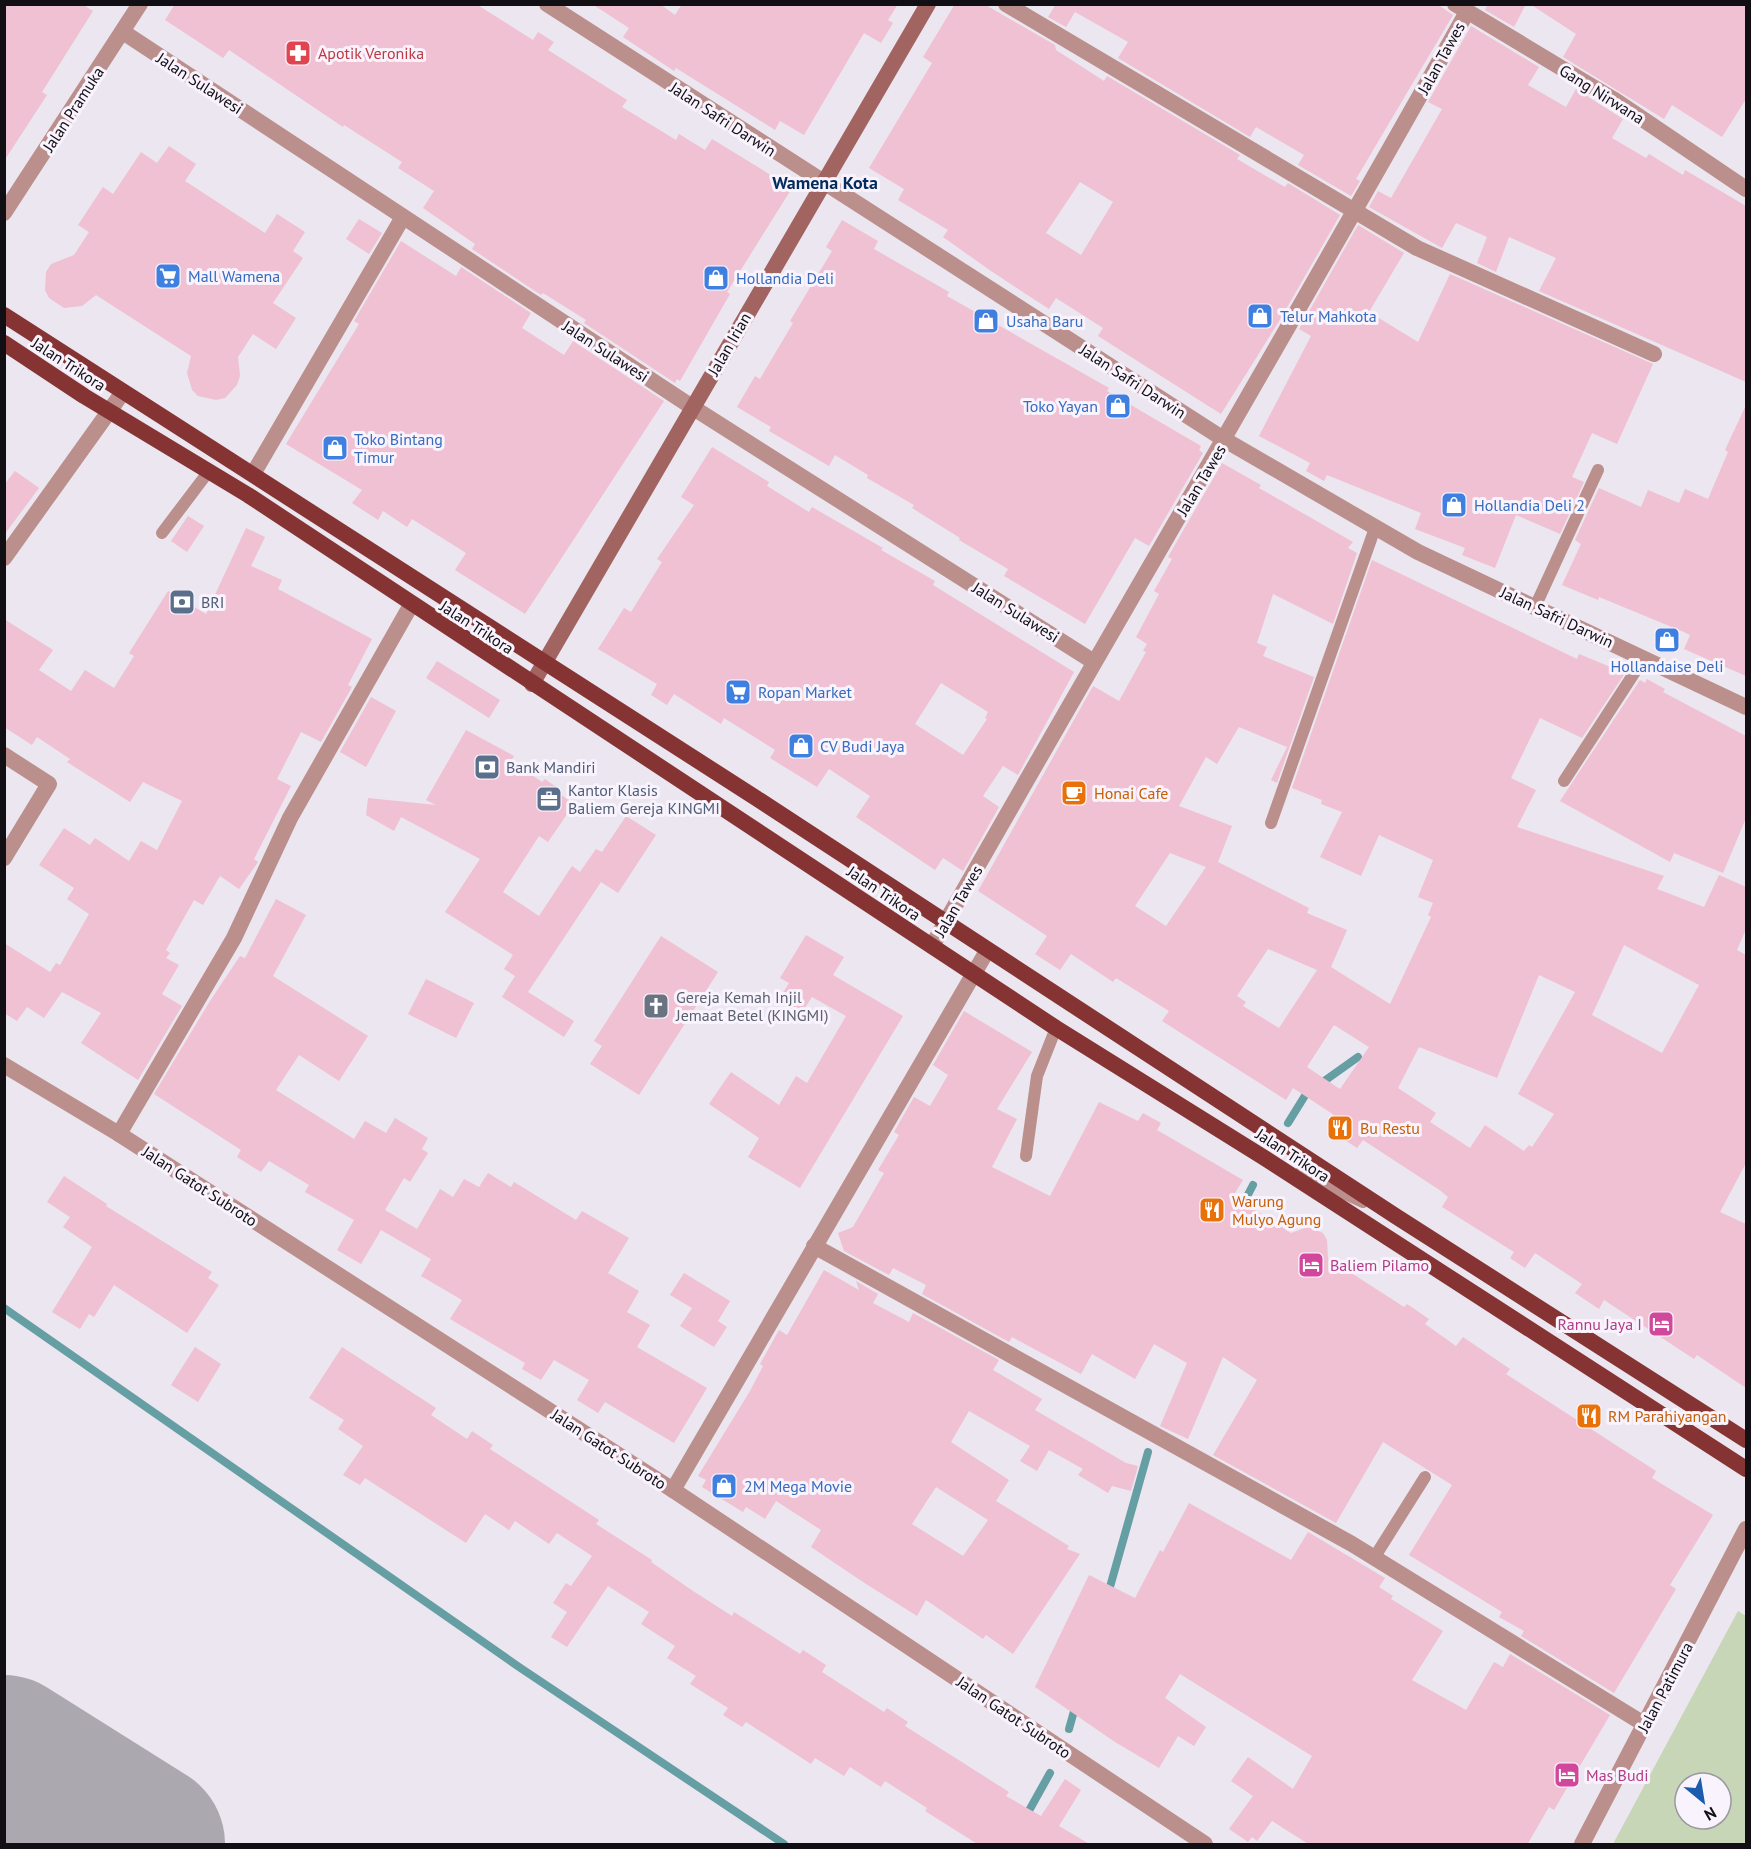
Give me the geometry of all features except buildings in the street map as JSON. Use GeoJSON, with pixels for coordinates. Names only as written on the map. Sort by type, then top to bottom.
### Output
{"type":"FeatureCollection","features":[{"type":"Feature","properties":{"kind":"highway","name":"Jalan Trikora"},"geometry":{"type":"LineString","coordinates":[[4,315],[756,798],[945,924],[1746,1440]]}},
{"type":"Feature","properties":{"kind":"highway","name":"Jalan Trikora"},"geometry":{"type":"LineString","coordinates":[[4,343],[110,412],[209,471],[1056,1028],[1263,1157],[1746,1469]]}},
{"type":"Feature","properties":{"kind":"highway"},"geometry":{"type":"LineString","coordinates":[[741,820],[756,798]]}},
{"type":"Feature","properties":{"kind":"main road","name":"Jalan Irian"},"geometry":{"type":"LineString","coordinates":[[532,684],[928,4]]}},
{"type":"Feature","properties":{"kind":"street","name":"Jalan Pramuka"},"geometry":{"type":"LineString","coordinates":[[4,213],[140,4]]}},
{"type":"Feature","properties":{"kind":"street","name":"Jalan Safri Darwin"},"geometry":{"type":"LineString","coordinates":[[547,4],[823,184],[1225,440],[1375,528],[1746,707]]}},
{"type":"Feature","properties":{"kind":"street"},"geometry":{"type":"LineString","coordinates":[[1006,4],[1417,248],[1654,354]]}},
{"type":"Feature","properties":{"kind":"street","name":"Jalan Tawes"},"geometry":{"type":"LineString","coordinates":[[932,946],[1355,212],[1461,8]]}},
{"type":"Feature","properties":{"kind":"street","name":"Gang Nirwana"},"geometry":{"type":"LineString","coordinates":[[1461,8],[1613,99],[1746,189]]}},
{"type":"Feature","properties":{"kind":"street","name":"Jalan Sulawesi"},"geometry":{"type":"LineString","coordinates":[[123,32],[692,407],[1094,662]]}},
{"type":"Feature","properties":{"kind":"street"},"geometry":{"type":"LineString","coordinates":[[254,474],[403,217]]}},
{"type":"Feature","properties":{"kind":"street"},"geometry":{"type":"LineString","coordinates":[[4,558],[123,392]]}},
{"type":"Feature","properties":{"kind":"street"},"geometry":{"type":"LineString","coordinates":[[120,1134],[234,938],[290,818],[411,604]]}},
{"type":"Feature","properties":{"kind":"street"},"geometry":{"type":"LineString","coordinates":[[4,755],[49,784],[4,858]]}},
{"type":"Feature","properties":{"kind":"street"},"geometry":{"type":"LineString","coordinates":[[673,1490],[987,951]]}},
{"type":"Feature","properties":{"kind":"street","name":"Jalan Gatot Subroto"},"geometry":{"type":"LineString","coordinates":[[4,1065],[120,1134],[673,1490],[1206,1845]]}},
{"type":"Feature","properties":{"kind":"street"},"geometry":{"type":"LineString","coordinates":[[814,1246],[1374,1558],[1644,1724]]}},
{"type":"Feature","properties":{"kind":"street","name":"Jalan Patimura"},"geometry":{"type":"LineString","coordinates":[[1582,1845],[1746,1529]]}},
{"type":"Feature","properties":{"kind":"lane"},"geometry":{"type":"LineString","coordinates":[[1535,607],[1598,470]]}},
{"type":"Feature","properties":{"kind":"lane"},"geometry":{"type":"LineString","coordinates":[[162,534],[209,471]]}},
{"type":"Feature","properties":{"kind":"lane"},"geometry":{"type":"LineString","coordinates":[[1271,823],[1375,528]]}},
{"type":"Feature","properties":{"kind":"lane"},"geometry":{"type":"LineString","coordinates":[[1564,781],[1644,658]]}},
{"type":"Feature","properties":{"kind":"lane"},"geometry":{"type":"LineString","coordinates":[[1026,1156],[1037,1076],[1056,1028]]}},
{"type":"Feature","properties":{"kind":"lane"},"geometry":{"type":"LineString","coordinates":[[1263,1157],[1397,1217]]}},
{"type":"Feature","properties":{"kind":"lane"},"geometry":{"type":"LineString","coordinates":[[1374,1558],[1425,1477]]}},
{"type":"Feature","properties":{"kind":"green space"},"geometry":{"type":"Polygon","coordinates":[[[1738,1611],[1746,1616],[1746,1844],[1613,1844],[1738,1611]]]}},
{"type":"Feature","properties":{"kind":"waterway"},"geometry":{"type":"LineString","coordinates":[[1288,1123],[1306,1094],[1358,1057]]}},
{"type":"Feature","properties":{"kind":"waterway"},"geometry":{"type":"LineString","coordinates":[[1240,1210],[1253,1185]]}},
{"type":"Feature","properties":{"kind":"waterway"},"geometry":{"type":"LineString","coordinates":[[4,1308],[519,1667],[784,1844]]}},
{"type":"Feature","properties":{"kind":"waterway"},"geometry":{"type":"LineString","coordinates":[[1108,1594],[1148,1452]]}},
{"type":"Feature","properties":{"kind":"waterway"},"geometry":{"type":"LineString","coordinates":[[1069,1729],[1076,1704]]}},
{"type":"Feature","properties":{"kind":"waterway"},"geometry":{"type":"LineString","coordinates":[[1026,1816],[1050,1773]]}},
{"type":"Feature","properties":{"kind":"runway"},"geometry":{"type":"LineString","coordinates":[[4,1756],[144,1844]]}},
{"type":"Feature","properties":{"kind":"place","name":"Apotik Veronika"},"geometry":{"type":"Point","coordinates":[298,53]}},
{"type":"Feature","properties":{"kind":"place","name":"Mall Wamena"},"geometry":{"type":"Point","coordinates":[168,276]}},
{"type":"Feature","properties":{"kind":"place","name":"Hollandia Deli"},"geometry":{"type":"Point","coordinates":[716,278]}},
{"type":"Feature","properties":{"kind":"place","name":"Telur Mahkota"},"geometry":{"type":"Point","coordinates":[1260,316]}},
{"type":"Feature","properties":{"kind":"place","name":"Usaha Baru"},"geometry":{"type":"Point","coordinates":[986,321]}},
{"type":"Feature","properties":{"kind":"place","name":"Toko Yayan"},"geometry":{"type":"Point","coordinates":[1118,406]}},
{"type":"Feature","properties":{"kind":"place","name":"Toko Bintang Timur"},"geometry":{"type":"Point","coordinates":[335,448]}},
{"type":"Feature","properties":{"kind":"place","name":"Hollandia Deli 2"},"geometry":{"type":"Point","coordinates":[1454,505]}},
{"type":"Feature","properties":{"kind":"place","name":"BRI"},"geometry":{"type":"Point","coordinates":[182,602]}},
{"type":"Feature","properties":{"kind":"place","name":"Hollandaise Deli"},"geometry":{"type":"Point","coordinates":[1667,640]}},
{"type":"Feature","properties":{"kind":"place","name":"Ropan Market"},"geometry":{"type":"Point","coordinates":[738,692]}},
{"type":"Feature","properties":{"kind":"place","name":"CV Budi Jaya"},"geometry":{"type":"Point","coordinates":[801,746]}},
{"type":"Feature","properties":{"kind":"place","name":"Bank Mandiri"},"geometry":{"type":"Point","coordinates":[487,767]}},
{"type":"Feature","properties":{"kind":"place","name":"Honai Cafe"},"geometry":{"type":"Point","coordinates":[1074,793]}},
{"type":"Feature","properties":{"kind":"place","name":"Kantor Klasis Baliem Gereja KINGMI"},"geometry":{"type":"Point","coordinates":[549,799]}},
{"type":"Feature","properties":{"kind":"place","name":"Gereja Kemah Injil Jemaat Betel (KINGMI)"},"geometry":{"type":"Point","coordinates":[656,1006]}},
{"type":"Feature","properties":{"kind":"place","name":"Bu Restu"},"geometry":{"type":"Point","coordinates":[1340,1128]}},
{"type":"Feature","properties":{"kind":"place","name":"Warung Mulyo Agung"},"geometry":{"type":"Point","coordinates":[1212,1210]}},
{"type":"Feature","properties":{"kind":"place","name":"Baliem Pilamo"},"geometry":{"type":"Point","coordinates":[1311,1265]}},
{"type":"Feature","properties":{"kind":"place","name":"Rannu Jaya I"},"geometry":{"type":"Point","coordinates":[1661,1324]}},
{"type":"Feature","properties":{"kind":"place","name":"RM Parahiyangan"},"geometry":{"type":"Point","coordinates":[1589,1416]}},
{"type":"Feature","properties":{"kind":"place","name":"2M Mega Movie"},"geometry":{"type":"Point","coordinates":[724,1486]}},
{"type":"Feature","properties":{"kind":"place","name":"Mas Budi"},"geometry":{"type":"Point","coordinates":[1567,1775]}},
{"type":"Feature","properties":{"kind":"district","name":"Wamena Kota"},"geometry":{"type":"Point","coordinates":[825,183]}}]}
